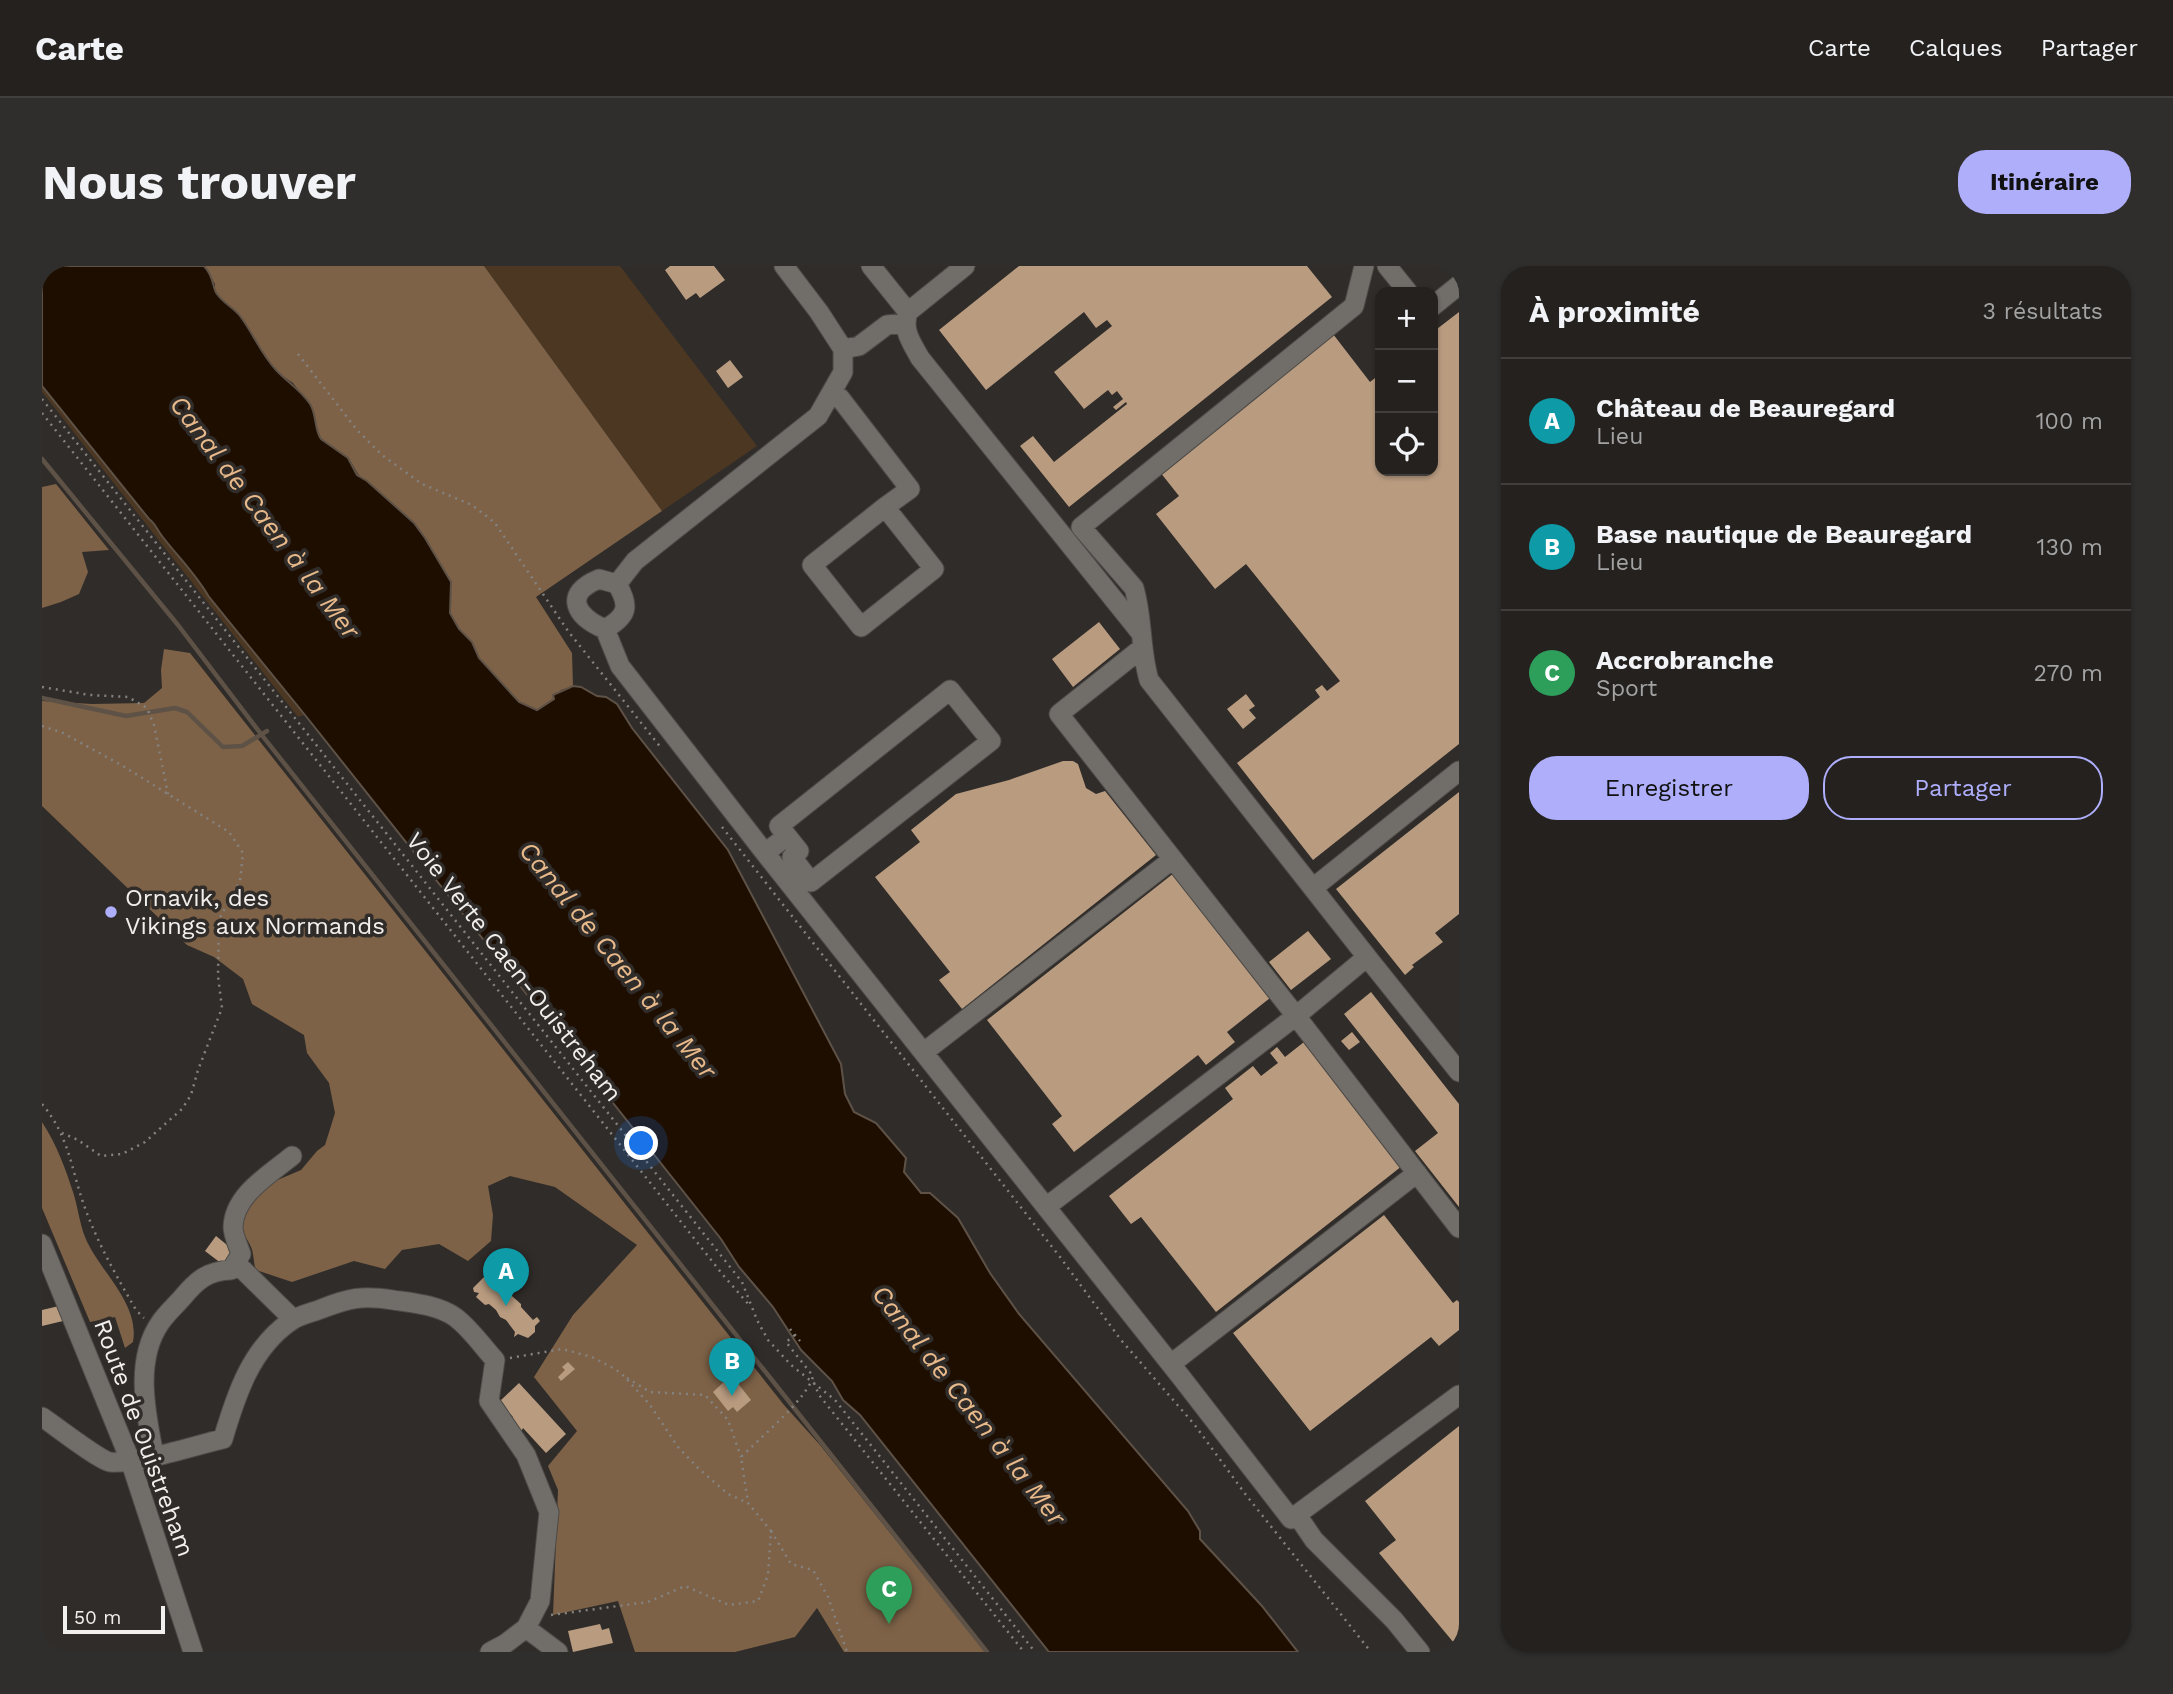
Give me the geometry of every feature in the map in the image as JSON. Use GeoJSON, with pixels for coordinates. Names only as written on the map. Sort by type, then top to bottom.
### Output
{"type":"FeatureCollection","features":[{"type":"Feature","properties":{"kind":"street"},"geometry":{"type":"LineString","coordinates":[[617,584],[635,561],[811,423],[833,392],[843,372],[844,348],[784,266]]}},
{"type":"Feature","properties":{"kind":"street"},"geometry":{"type":"LineString","coordinates":[[871,266],[906,318],[920,358],[1141,640]]}},
{"type":"Feature","properties":{"kind":"street"},"geometry":{"type":"LineString","coordinates":[[844,348],[859,346],[887,325],[906,318],[965,266]]}},
{"type":"Feature","properties":{"kind":"street"},"geometry":{"type":"LineString","coordinates":[[1364,266],[1354,306],[1081,527],[1134,588],[1149,680],[1459,1072]]}},
{"type":"Feature","properties":{"kind":"street"},"geometry":{"type":"LineString","coordinates":[[1387,266],[1404,287]]}},
{"type":"Feature","properties":{"kind":"street"},"geometry":{"type":"LineString","coordinates":[[1438,302],[1459,285]]}},
{"type":"Feature","properties":{"kind":"street"},"geometry":{"type":"LineString","coordinates":[[833,392],[910,489],[885,507],[812,565],[861,627],[934,569],[885,507]]}},
{"type":"Feature","properties":{"kind":"street"},"geometry":{"type":"LineString","coordinates":[[605,629],[619,621],[626,606],[617,584],[599,579],[585,584],[577,599],[578,609],[589,622],[605,629],[620,666],[1291,1520],[1459,1395]]}},
{"type":"Feature","properties":{"kind":"street"},"geometry":{"type":"LineString","coordinates":[[1141,640],[1059,714],[1459,1228]]}},
{"type":"Feature","properties":{"kind":"street"},"geometry":{"type":"LineString","coordinates":[[950,690],[990,741],[811,882],[792,857],[799,851],[787,836],[779,826],[950,690]]}},
{"type":"Feature","properties":{"kind":"street"},"geometry":{"type":"LineString","coordinates":[[1313,888],[1459,771]]}},
{"type":"Feature","properties":{"kind":"street"},"geometry":{"type":"LineString","coordinates":[[765,853],[787,836]]}},
{"type":"Feature","properties":{"kind":"street"},"geometry":{"type":"LineString","coordinates":[[924,1052],[1173,859]]}},
{"type":"Feature","properties":{"kind":"street"},"geometry":{"type":"LineString","coordinates":[[1046,1207],[1296,1016],[1367,957]]}},
{"type":"Feature","properties":{"kind":"street"},"geometry":{"type":"LineString","coordinates":[[154,1455],[144,1393],[150,1347],[159,1324],[189,1289],[212,1271],[231,1270],[241,1254],[233,1229],[236,1209],[248,1192],[292,1156]]}},
{"type":"Feature","properties":{"kind":"street"},"geometry":{"type":"LineString","coordinates":[[1171,1364],[1417,1173]]}},
{"type":"Feature","properties":{"kind":"street","name":"Route de Ouistreham"},"geometry":{"type":"LineString","coordinates":[[42,1244],[130,1460],[193,1652]]}},
{"type":"Feature","properties":{"kind":"street"},"geometry":{"type":"LineString","coordinates":[[236,1263],[293,1319]]}},
{"type":"Feature","properties":{"kind":"street"},"geometry":{"type":"LineString","coordinates":[[42,1417],[108,1462],[130,1460],[223,1439],[236,1395],[250,1368],[272,1335],[293,1319],[351,1298],[382,1298],[417,1303],[455,1317],[495,1360],[489,1401],[526,1455],[549,1512],[540,1601],[529,1623],[505,1644],[490,1652]]}},
{"type":"Feature","properties":{"kind":"street"},"geometry":{"type":"LineString","coordinates":[[1297,1515],[1314,1540],[1394,1620],[1420,1652]]}},
{"type":"Feature","properties":{"kind":"street"},"geometry":{"type":"LineString","coordinates":[[529,1623],[558,1652]]}},
{"type":"Feature","properties":{"kind":"path"},"geometry":{"type":"LineString","coordinates":[[298,354],[357,429],[382,455],[422,484],[472,505],[495,523],[568,631],[663,750]]}},
{"type":"Feature","properties":{"kind":"path","name":"Voie Verte Caen-Ouistreham"},"geometry":{"type":"LineString","coordinates":[[42,399],[742,1282],[761,1330],[776,1350],[835,1400],[1035,1652]]}},
{"type":"Feature","properties":{"kind":"path"},"geometry":{"type":"LineString","coordinates":[[42,413],[723,1275],[752,1308]]}},
{"type":"Feature","properties":{"kind":"path"},"geometry":{"type":"LineString","coordinates":[[42,687],[90,695],[128,696],[147,708],[154,725],[168,794]]}},
{"type":"Feature","properties":{"kind":"path"},"geometry":{"type":"LineString","coordinates":[[42,726],[87,746],[229,832],[243,853],[240,881],[219,919],[218,975],[222,1008],[191,1095],[182,1109],[145,1142],[122,1154],[101,1157],[78,1140],[62,1133]]}},
{"type":"Feature","properties":{"kind":"path"},"geometry":{"type":"LineString","coordinates":[[720,824],[1121,1339],[1194,1424],[1246,1495],[1371,1652]]}},
{"type":"Feature","properties":{"kind":"path"},"geometry":{"type":"LineString","coordinates":[[42,1104],[62,1133],[71,1155],[84,1205],[97,1240],[136,1310],[157,1330]]}},
{"type":"Feature","properties":{"kind":"path"},"geometry":{"type":"LineString","coordinates":[[790,1329],[800,1341]]}},
{"type":"Feature","properties":{"kind":"path"},"geometry":{"type":"LineString","coordinates":[[795,1335],[786,1342],[813,1376],[819,1395],[1024,1652]]}},
{"type":"Feature","properties":{"kind":"path"},"geometry":{"type":"LineString","coordinates":[[495,1360],[562,1349],[592,1357],[650,1392],[705,1395],[727,1420],[741,1457],[748,1503]]}},
{"type":"Feature","properties":{"kind":"path"},"geometry":{"type":"LineString","coordinates":[[624,1376],[650,1405],[678,1447],[698,1468],[728,1494],[748,1503],[771,1531],[791,1564],[813,1570],[828,1597],[847,1652]]}},
{"type":"Feature","properties":{"kind":"path"},"geometry":{"type":"LineString","coordinates":[[741,1457],[805,1394],[813,1380]]}},
{"type":"Feature","properties":{"kind":"path"},"geometry":{"type":"LineString","coordinates":[[529,1623],[648,1602],[685,1586],[729,1605],[758,1601],[768,1575],[771,1531]]}},
{"type":"Feature","properties":{"kind":"shaded area"},"geometry":{"type":"Polygon","coordinates":[[[204,266],[484,266],[662,511],[536,597],[572,653],[573,686],[561,690],[544,708],[537,710],[519,702],[479,658],[472,642],[459,629],[450,613],[451,582],[425,538],[407,516],[361,479],[351,462],[318,436],[312,408],[293,383],[277,372],[269,362],[240,316],[215,294],[215,284],[204,266]]]}},
{"type":"Feature","properties":{"kind":"shaded area"},"geometry":{"type":"Polygon","coordinates":[[[484,266],[620,266],[757,446],[662,511],[484,266]]]}},
{"type":"Feature","properties":{"kind":"shaded area"},"geometry":{"type":"Polygon","coordinates":[[[42,386],[305,715],[298,717],[42,392],[42,386]]]}},
{"type":"Feature","properties":{"kind":"shaded area"},"geometry":{"type":"Polygon","coordinates":[[[56,484],[109,550],[82,552],[88,572],[79,594],[42,608],[42,487],[56,484]]]}},
{"type":"Feature","properties":{"kind":"shaded area"},"geometry":{"type":"Polygon","coordinates":[[[164,649],[190,653],[784,1405],[820,1445],[985,1652],[844,1652],[817,1608],[795,1637],[735,1652],[635,1652],[618,1601],[553,1615],[558,1490],[548,1466],[577,1431],[534,1377],[573,1315],[637,1245],[555,1187],[510,1176],[488,1186],[493,1215],[491,1241],[468,1261],[439,1244],[402,1250],[385,1269],[354,1261],[292,1282],[256,1270],[252,1249],[241,1229],[241,1215],[268,1184],[301,1170],[325,1145],[335,1113],[329,1083],[307,1053],[304,1035],[252,1004],[243,979],[214,957],[187,945],[42,806],[42,701],[144,703],[162,688],[164,649]]]}},
{"type":"Feature","properties":{"kind":"shaded area"},"geometry":{"type":"Polygon","coordinates":[[[42,1122],[64,1167],[85,1237],[125,1301],[130,1314],[134,1328],[133,1342],[125,1348],[115,1317],[90,1322],[42,1208],[42,1122]]]}},
{"type":"Feature","properties":{"kind":"water","name":"Canal de Caen à la Mer"},"geometry":{"type":"Polygon","coordinates":[[[42,266],[204,266],[217,294],[240,316],[271,364],[310,404],[321,439],[348,458],[357,475],[414,523],[425,538],[451,582],[450,613],[459,629],[472,642],[479,658],[519,702],[537,710],[554,699],[553,695],[573,686],[606,697],[617,704],[632,728],[728,850],[841,1064],[845,1094],[854,1112],[876,1123],[906,1158],[904,1172],[921,1193],[930,1193],[958,1218],[990,1273],[1019,1314],[1188,1511],[1200,1531],[1200,1539],[1262,1606],[1298,1652],[1049,1652],[860,1415],[843,1400],[832,1381],[801,1350],[773,1307],[739,1267],[721,1239],[42,386],[42,266]]]}},
{"type":"Feature","properties":{"kind":"building"},"geometry":{"type":"Polygon","coordinates":[[[670,266],[714,266],[725,280],[700,298],[696,293],[686,300],[665,270],[670,266]]]}},
{"type":"Feature","properties":{"kind":"building"},"geometry":{"type":"Polygon","coordinates":[[[1019,266],[1307,266],[1332,297],[1069,507],[1020,446],[1033,436],[1054,462],[1127,404],[1126,402],[1116,410],[1113,407],[1123,399],[1117,391],[1112,395],[1108,390],[1084,409],[1054,372],[1112,326],[1107,320],[1096,328],[1084,312],[986,390],[939,330],[1019,266]]]}},
{"type":"Feature","properties":{"kind":"building"},"geometry":{"type":"Polygon","coordinates":[[[1459,312],[1459,744],[1313,860],[1237,763],[1320,697],[1315,690],[1322,685],[1327,691],[1340,681],[1246,564],[1215,589],[1156,514],[1179,496],[1160,472],[1333,334],[1370,382],[1375,378],[1375,476],[1438,476],[1438,328],[1459,312]]]}},
{"type":"Feature","properties":{"kind":"building"},"geometry":{"type":"Polygon","coordinates":[[[730,360],[743,377],[728,388],[716,371],[730,360]]]}},
{"type":"Feature","properties":{"kind":"building"},"geometry":{"type":"Polygon","coordinates":[[[1099,622],[1120,649],[1073,687],[1052,659],[1099,622]]]}},
{"type":"Feature","properties":{"kind":"building"},"geometry":{"type":"Polygon","coordinates":[[[1246,694],[1255,706],[1249,710],[1256,718],[1243,729],[1227,709],[1246,694]]]}},
{"type":"Feature","properties":{"kind":"building"},"geometry":{"type":"Polygon","coordinates":[[[1063,761],[1078,764],[1086,788],[1096,794],[1105,791],[1156,855],[962,1009],[939,980],[950,972],[875,877],[920,842],[911,830],[956,794],[1009,780],[1063,761]]]}},
{"type":"Feature","properties":{"kind":"building"},"geometry":{"type":"Polygon","coordinates":[[[1459,792],[1459,914],[1435,933],[1443,942],[1412,965],[1414,967],[1405,975],[1336,889],[1459,792]]]}},
{"type":"Feature","properties":{"kind":"building"},"geometry":{"type":"Polygon","coordinates":[[[1174,873],[1270,998],[1227,1032],[1235,1042],[1206,1065],[1198,1055],[1074,1152],[1052,1124],[1062,1116],[987,1020],[1174,873]]]}},
{"type":"Feature","properties":{"kind":"building"},"geometry":{"type":"Polygon","coordinates":[[[1308,931],[1331,959],[1291,990],[1269,962],[1308,931]]]}},
{"type":"Feature","properties":{"kind":"building"},"geometry":{"type":"Polygon","coordinates":[[[1371,992],[1459,1104],[1459,1207],[1415,1151],[1438,1133],[1344,1014],[1371,992]]]}},
{"type":"Feature","properties":{"kind":"building"},"geometry":{"type":"Polygon","coordinates":[[[1352,1032],[1360,1042],[1349,1050],[1341,1041],[1352,1032]]]}},
{"type":"Feature","properties":{"kind":"building"},"geometry":{"type":"Polygon","coordinates":[[[1304,1042],[1402,1166],[1216,1312],[1141,1217],[1131,1224],[1109,1196],[1233,1099],[1225,1088],[1253,1066],[1261,1076],[1278,1063],[1270,1053],[1277,1047],[1285,1057],[1304,1042]]]}},
{"type":"Feature","properties":{"kind":"building"},"geometry":{"type":"Polygon","coordinates":[[[1384,1215],[1453,1303],[1457,1300],[1459,1302],[1459,1330],[1439,1346],[1431,1337],[1310,1431],[1233,1333],[1384,1215]]]}},
{"type":"Feature","properties":{"kind":"building"},"geometry":{"type":"Polygon","coordinates":[[[216,1236],[237,1253],[226,1267],[205,1251],[216,1236]]]}},
{"type":"Feature","properties":{"kind":"building"},"geometry":{"type":"Polygon","coordinates":[[[488,1273],[492,1278],[501,1277],[504,1289],[521,1304],[533,1320],[537,1317],[540,1321],[535,1326],[535,1332],[528,1338],[518,1334],[514,1337],[515,1332],[506,1320],[489,1304],[485,1305],[476,1297],[479,1293],[474,1292],[473,1288],[488,1273]]]}},
{"type":"Feature","properties":{"kind":"building"},"geometry":{"type":"Polygon","coordinates":[[[59,1306],[63,1321],[42,1326],[42,1310],[59,1306]]]}},
{"type":"Feature","properties":{"kind":"building"},"geometry":{"type":"Polygon","coordinates":[[[568,1362],[575,1369],[561,1381],[558,1377],[565,1370],[562,1367],[568,1362]]]}},
{"type":"Feature","properties":{"kind":"building"},"geometry":{"type":"Polygon","coordinates":[[[727,1379],[731,1384],[736,1381],[751,1400],[737,1412],[733,1407],[728,1411],[713,1392],[727,1379]]]}},
{"type":"Feature","properties":{"kind":"building"},"geometry":{"type":"Polygon","coordinates":[[[519,1383],[566,1434],[546,1453],[523,1428],[520,1434],[511,1418],[513,1417],[499,1402],[519,1383]]]}},
{"type":"Feature","properties":{"kind":"building"},"geometry":{"type":"Polygon","coordinates":[[[1459,1426],[1459,1649],[1379,1553],[1396,1540],[1365,1501],[1459,1426]]]}},
{"type":"Feature","properties":{"kind":"building"},"geometry":{"type":"Polygon","coordinates":[[[600,1624],[602,1630],[609,1628],[613,1643],[573,1652],[568,1631],[600,1624]]]}},
{"type":"Feature","properties":{"kind":"waterway"},"geometry":{"type":"LineString","coordinates":[[42,459],[178,625],[261,734],[987,1652]]}},
{"type":"Feature","properties":{"kind":"waterway"},"geometry":{"type":"LineString","coordinates":[[42,698],[126,716],[175,708],[187,712],[223,747],[242,746],[267,731]]}},
{"type":"Feature","properties":{"kind":"place","name":"Ornavik, des Vikings aux Normands"},"geometry":{"type":"Point","coordinates":[111,912]}},
{"type":"Feature","properties":{"kind":"place","name":"Château de Beauregard"},"geometry":{"type":"Point","coordinates":[506,1306]}},
{"type":"Feature","properties":{"kind":"place","name":"Base nautique de Beauregard"},"geometry":{"type":"Point","coordinates":[732,1396]}},
{"type":"Feature","properties":{"kind":"place","name":"Accrobranche"},"geometry":{"type":"Point","coordinates":[889,1624]}}]}
